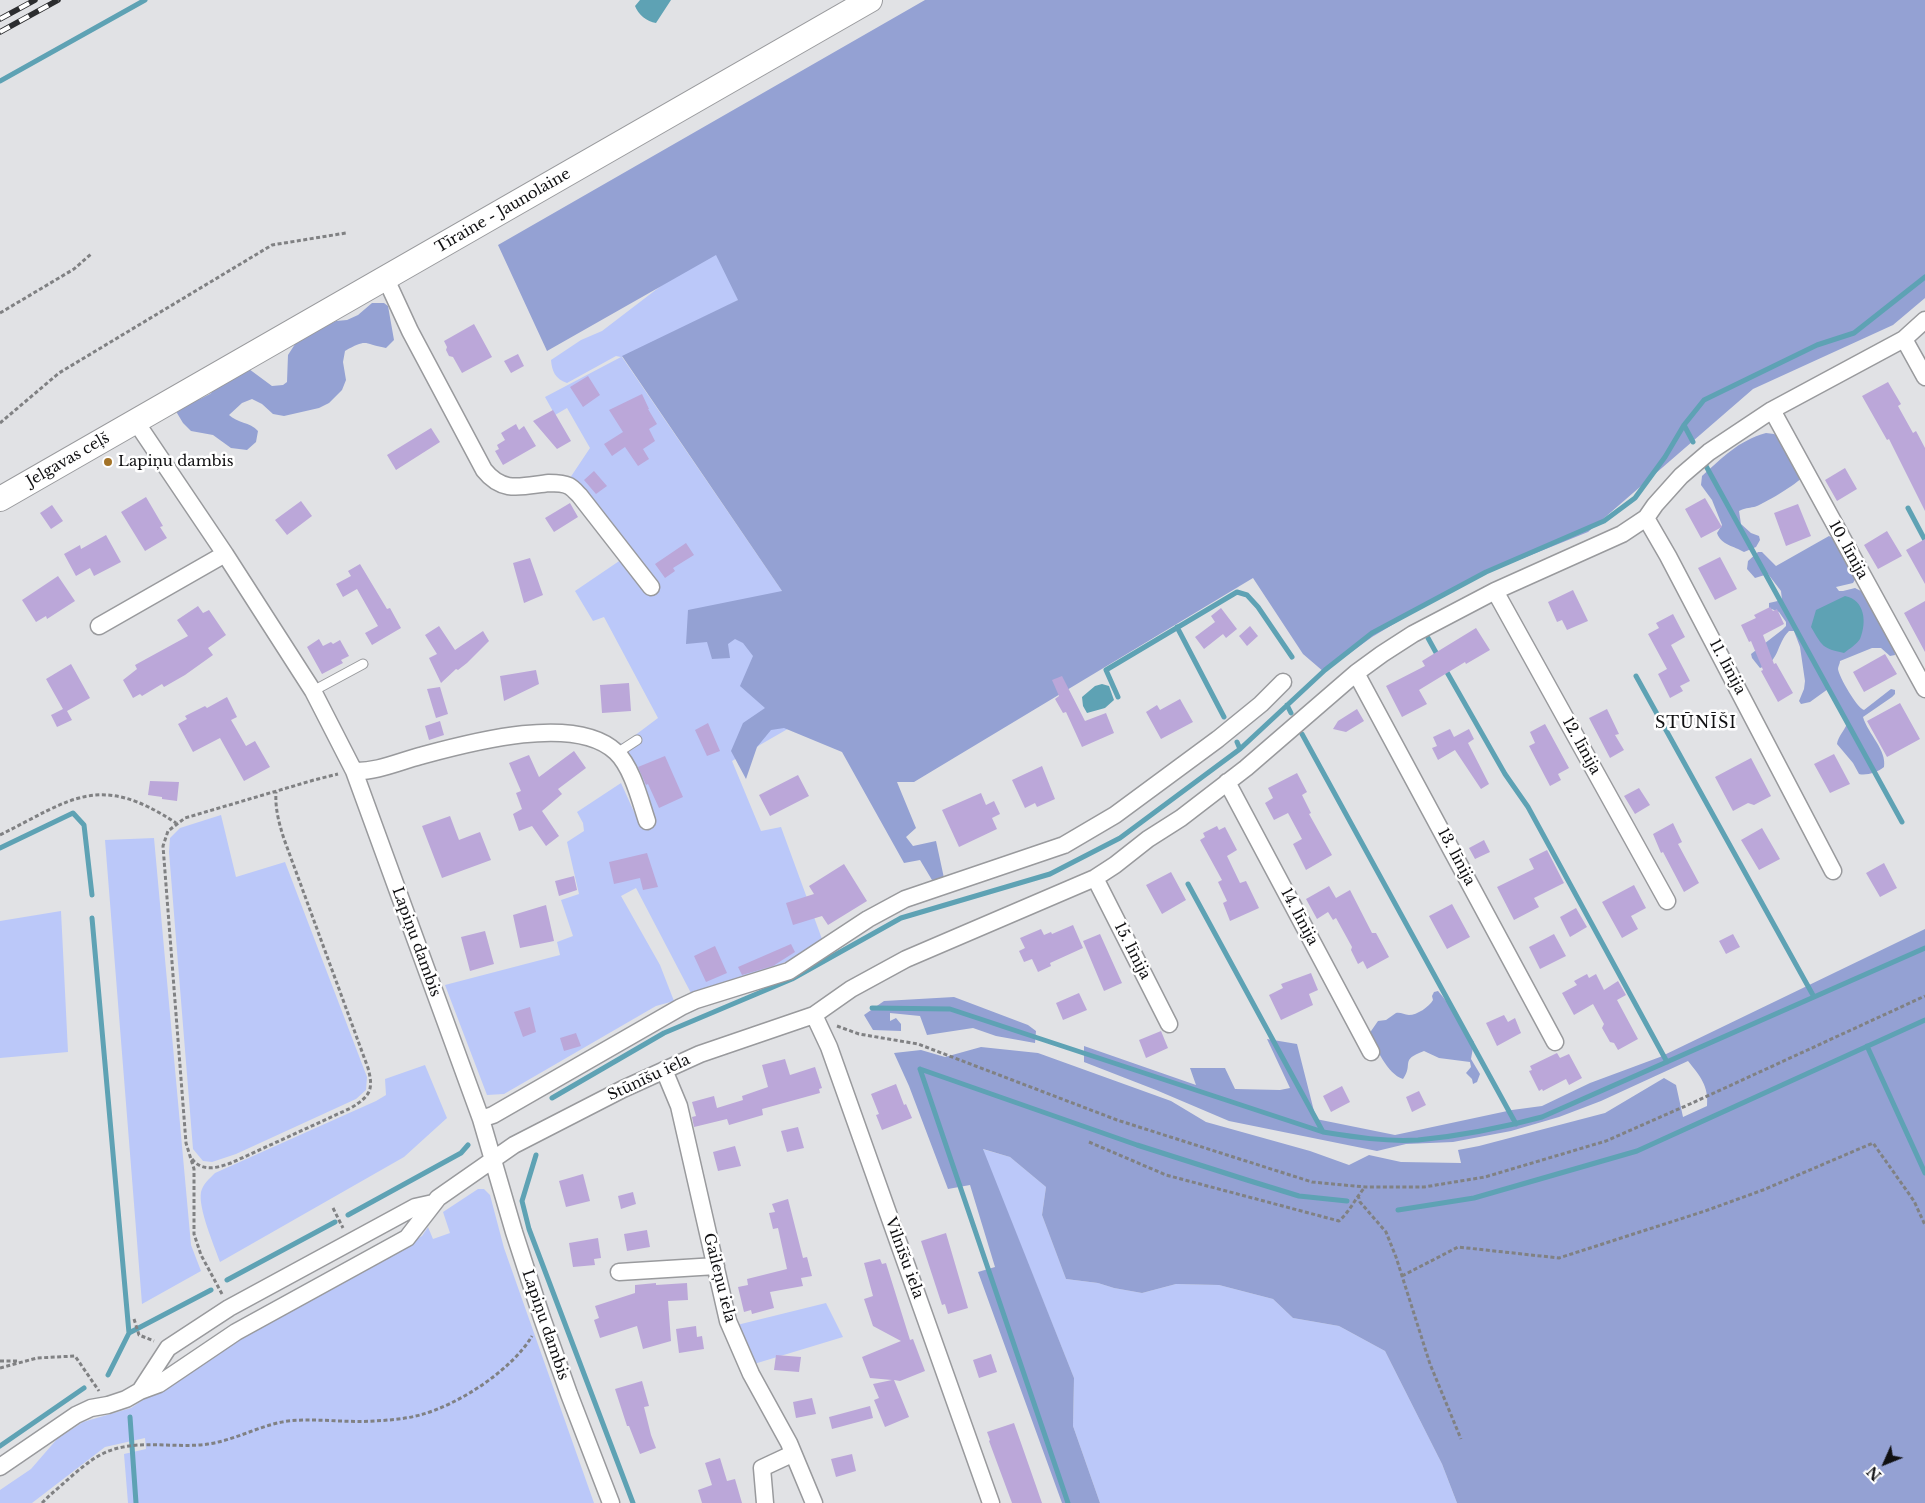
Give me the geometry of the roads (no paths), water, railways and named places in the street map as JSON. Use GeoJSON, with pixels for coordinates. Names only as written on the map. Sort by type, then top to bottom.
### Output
{"type":"FeatureCollection","features":[{"type":"Feature","properties":{"kind":"main road","name":"Tīraine - Jaunolaine"},"geometry":{"type":"LineString","coordinates":[[136,422],[870,0]]}},
{"type":"Feature","properties":{"kind":"main road","name":"Jelgavas ceļš"},"geometry":{"type":"LineString","coordinates":[[0,499],[136,422]]}},
{"type":"Feature","properties":{"kind":"street"},"geometry":{"type":"LineString","coordinates":[[386,279],[415,340],[484,470],[499,484],[511,486],[557,483],[568,485],[580,496],[651,587]]}},
{"type":"Feature","properties":{"kind":"street","name":"Stūnīšu iela"},"geometry":{"type":"LineString","coordinates":[[433,1203],[514,1145],[664,1070],[700,1054],[814,1015],[827,1004],[851,989],[906,959],[1095,878],[1148,839],[1181,818],[1246,768],[1356,673],[1413,634],[1495,591],[1622,534],[1646,518],[1681,476],[1709,452],[1772,410],[1904,339],[1925,320]]}},
{"type":"Feature","properties":{"kind":"street"},"geometry":{"type":"LineString","coordinates":[[1904,339],[1925,377]]}},
{"type":"Feature","properties":{"kind":"street","name":"10. līnija"},"geometry":{"type":"LineString","coordinates":[[1772,410],[1925,689]]}},
{"type":"Feature","properties":{"kind":"street","name":"Lapiņu dambis"},"geometry":{"type":"LineString","coordinates":[[136,422],[225,554],[313,691],[354,771],[481,1119],[514,1232],[542,1318],[610,1503]]}},
{"type":"Feature","properties":{"kind":"street","name":"11. līnija"},"geometry":{"type":"LineString","coordinates":[[1646,518],[1668,556],[1833,871]]}},
{"type":"Feature","properties":{"kind":"street"},"geometry":{"type":"LineString","coordinates":[[99,626],[225,554]]}},
{"type":"Feature","properties":{"kind":"street","name":"12. līnija"},"geometry":{"type":"LineString","coordinates":[[1495,591],[1667,901]]}},
{"type":"Feature","properties":{"kind":"street","name":"13. līnija"},"geometry":{"type":"LineString","coordinates":[[1356,673],[1555,1042]]}},
{"type":"Feature","properties":{"kind":"street"},"geometry":{"type":"LineString","coordinates":[[481,1119],[493,1115],[681,1007],[696,1000],[789,970],[905,898],[1064,845],[1115,815],[1202,751],[1261,704],[1284,682]]}},
{"type":"Feature","properties":{"kind":"street"},"geometry":{"type":"LineString","coordinates":[[354,771],[366,771],[497,737],[531,734],[569,734],[600,741],[617,753],[635,784],[647,821]]}},
{"type":"Feature","properties":{"kind":"street","name":"14. līnija"},"geometry":{"type":"LineString","coordinates":[[1227,782],[1371,1052]]}},
{"type":"Feature","properties":{"kind":"street","name":"15. līnija"},"geometry":{"type":"LineString","coordinates":[[1095,878],[1169,1024]]}},
{"type":"Feature","properties":{"kind":"street","name":"Vilnīšu iela"},"geometry":{"type":"LineString","coordinates":[[814,1015],[829,1047],[991,1503]]}},
{"type":"Feature","properties":{"kind":"street","name":"Gaileņu iela"},"geometry":{"type":"LineString","coordinates":[[664,1070],[679,1106],[728,1321],[751,1374],[789,1443],[814,1503]]}},
{"type":"Feature","properties":{"kind":"street"},"geometry":{"type":"LineString","coordinates":[[140,1391],[168,1348],[229,1308],[415,1207],[433,1203]]}},
{"type":"Feature","properties":{"kind":"street"},"geometry":{"type":"LineString","coordinates":[[0,1467],[76,1415],[91,1408],[126,1399],[159,1384],[236,1332],[407,1238],[433,1203]]}},
{"type":"Feature","properties":{"kind":"street"},"geometry":{"type":"LineString","coordinates":[[619,1272],[716,1266]]}},
{"type":"Feature","properties":{"kind":"street"},"geometry":{"type":"LineString","coordinates":[[765,1503],[762,1468],[792,1454]]}},
{"type":"Feature","properties":{"kind":"lane"},"geometry":{"type":"LineString","coordinates":[[313,691],[362,664]]}},
{"type":"Feature","properties":{"kind":"lane"},"geometry":{"type":"LineString","coordinates":[[617,753],[637,740]]}},
{"type":"Feature","properties":{"kind":"waterway"},"geometry":{"type":"LineString","coordinates":[[0,81],[145,0]]}},
{"type":"Feature","properties":{"kind":"waterway"},"geometry":{"type":"LineString","coordinates":[[552,1098],[664,1033],[792,979],[901,918],[1050,874],[1120,838],[1240,749],[1325,670],[1372,633],[1486,572],[1604,521],[1635,498],[1665,457],[1684,425],[1704,400],[1817,345],[1854,333],[1925,277]]}},
{"type":"Feature","properties":{"kind":"waterway"},"geometry":{"type":"LineString","coordinates":[[1684,425],[1693,442]]}},
{"type":"Feature","properties":{"kind":"waterway"},"geometry":{"type":"LineString","coordinates":[[1706,466],[1902,822]]}},
{"type":"Feature","properties":{"kind":"waterway"},"geometry":{"type":"LineString","coordinates":[[1908,508],[1925,540]]}},
{"type":"Feature","properties":{"kind":"waterway"},"geometry":{"type":"LineString","coordinates":[[1118,697],[1106,670],[1237,592],[1247,595],[1258,607],[1292,657]]}},
{"type":"Feature","properties":{"kind":"waterway"},"geometry":{"type":"LineString","coordinates":[[1177,627],[1224,717]]}},
{"type":"Feature","properties":{"kind":"waterway"},"geometry":{"type":"LineString","coordinates":[[1428,638],[1439,658]]}},
{"type":"Feature","properties":{"kind":"waterway"},"geometry":{"type":"LineString","coordinates":[[1444,667],[1505,774],[1528,807],[1667,1062]]}},
{"type":"Feature","properties":{"kind":"waterway"},"geometry":{"type":"LineString","coordinates":[[1636,676],[1814,997]]}},
{"type":"Feature","properties":{"kind":"waterway"},"geometry":{"type":"LineString","coordinates":[[1287,705],[1291,713]]}},
{"type":"Feature","properties":{"kind":"waterway"},"geometry":{"type":"LineString","coordinates":[[1302,734],[1516,1124]]}},
{"type":"Feature","properties":{"kind":"waterway"},"geometry":{"type":"LineString","coordinates":[[1237,742],[1240,749]]}},
{"type":"Feature","properties":{"kind":"waterway"},"geometry":{"type":"LineString","coordinates":[[0,848],[73,813],[84,825],[92,895]]}},
{"type":"Feature","properties":{"kind":"waterway"},"geometry":{"type":"LineString","coordinates":[[1188,884],[1323,1132]]}},
{"type":"Feature","properties":{"kind":"waterway"},"geometry":{"type":"LineString","coordinates":[[92,918],[129,1333],[108,1375]]}},
{"type":"Feature","properties":{"kind":"waterway"},"geometry":{"type":"LineString","coordinates":[[872,1008],[950,1009],[1323,1132],[1382,1140],[1418,1140],[1480,1131],[1542,1117],[1925,948]]}},
{"type":"Feature","properties":{"kind":"waterway"},"geometry":{"type":"LineString","coordinates":[[1398,1210],[1474,1198],[1637,1151],[1925,1020]]}},
{"type":"Feature","properties":{"kind":"waterway"},"geometry":{"type":"LineString","coordinates":[[1867,1046],[1925,1173]]}},
{"type":"Feature","properties":{"kind":"waterway"},"geometry":{"type":"LineString","coordinates":[[920,1069],[1068,1503]]}},
{"type":"Feature","properties":{"kind":"waterway"},"geometry":{"type":"LineString","coordinates":[[920,1069],[1137,1145],[1247,1180],[1299,1196],[1347,1201]]}},
{"type":"Feature","properties":{"kind":"waterway"},"geometry":{"type":"LineString","coordinates":[[348,1215],[461,1153],[468,1145]]}},
{"type":"Feature","properties":{"kind":"waterway"},"geometry":{"type":"LineString","coordinates":[[536,1155],[522,1201],[529,1229],[633,1503]]}},
{"type":"Feature","properties":{"kind":"waterway"},"geometry":{"type":"LineString","coordinates":[[227,1280],[335,1222]]}},
{"type":"Feature","properties":{"kind":"waterway"},"geometry":{"type":"LineString","coordinates":[[129,1333],[211,1290]]}},
{"type":"Feature","properties":{"kind":"waterway"},"geometry":{"type":"LineString","coordinates":[[0,1446],[84,1388]]}},
{"type":"Feature","properties":{"kind":"waterway"},"geometry":{"type":"LineString","coordinates":[[130,1417],[136,1503]]}},
{"type":"Feature","properties":{"kind":"railway"},"geometry":{"type":"LineString","coordinates":[[0,19],[35,0]]}},
{"type":"Feature","properties":{"kind":"railway"},"geometry":{"type":"LineString","coordinates":[[0,32],[58,0]]}},
{"type":"Feature","properties":{"kind":"place","name":"Lapiņu dambis"},"geometry":{"type":"Point","coordinates":[108,462]}},
{"type":"Feature","properties":{"kind":"district","name":"STŪNĪŠI"},"geometry":{"type":"Point","coordinates":[1696,723]}}]}
